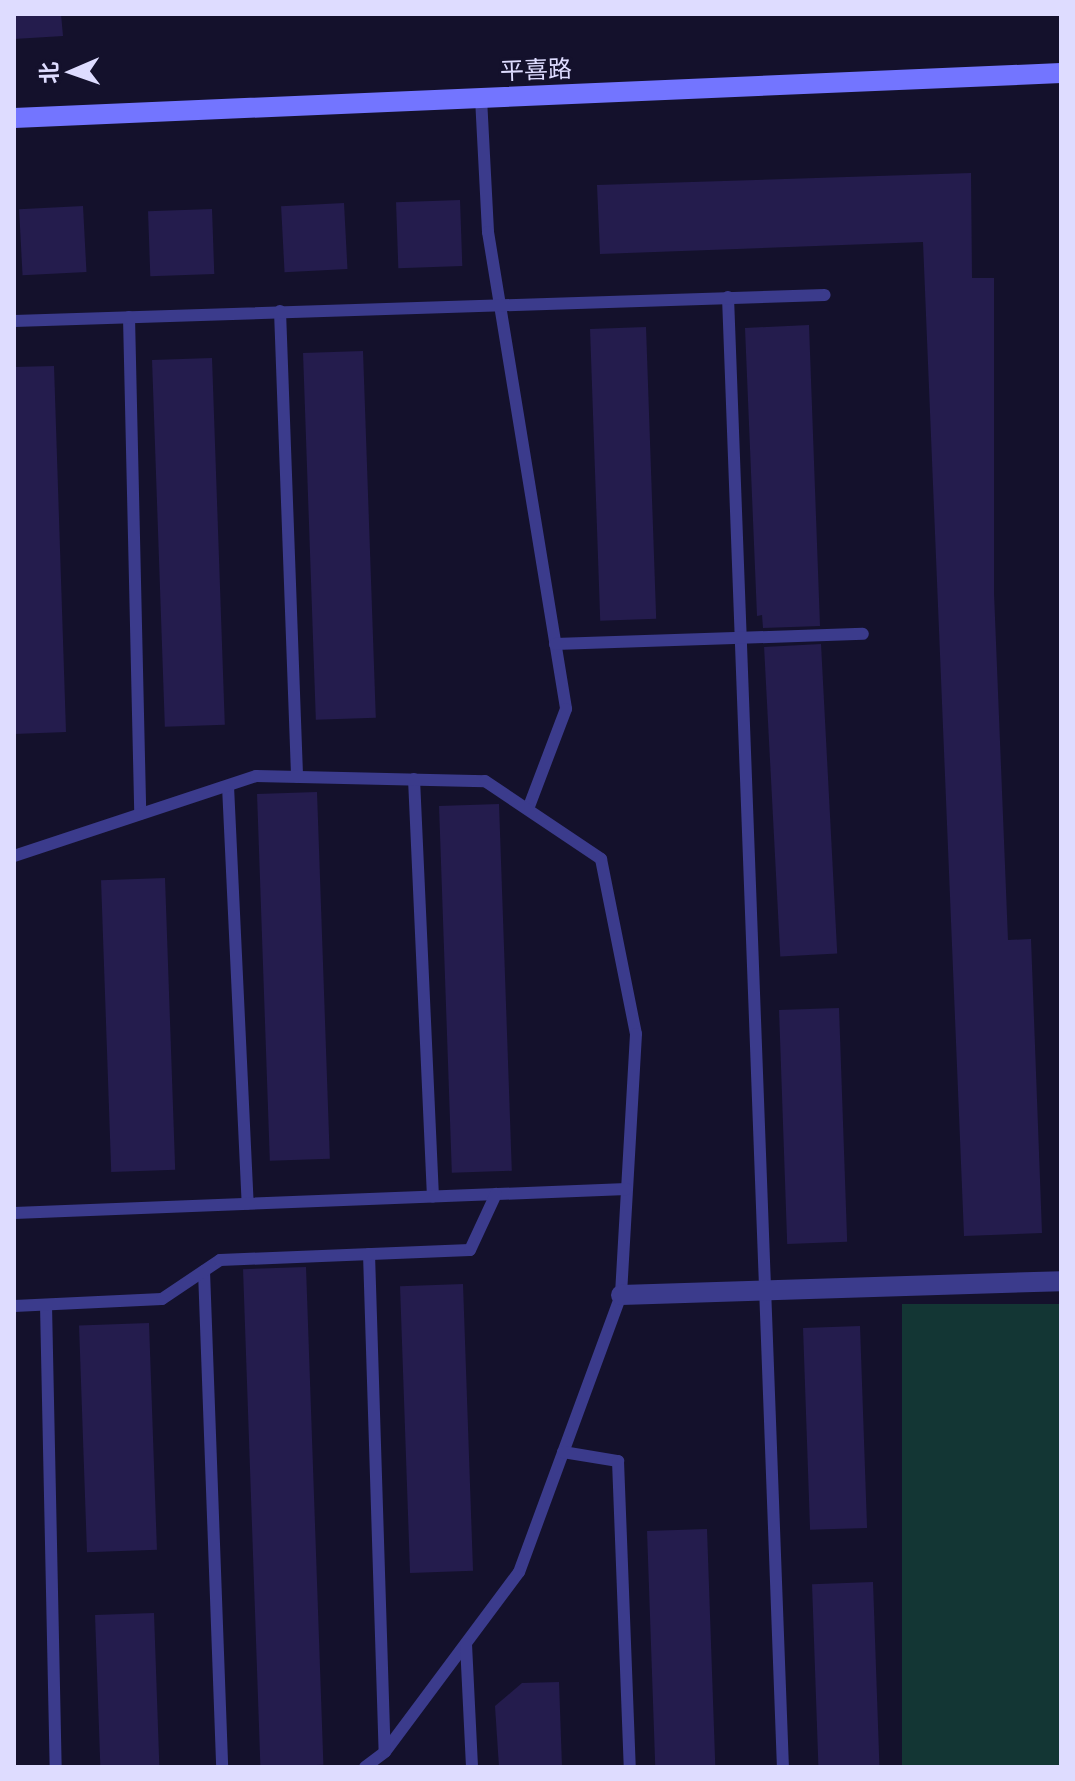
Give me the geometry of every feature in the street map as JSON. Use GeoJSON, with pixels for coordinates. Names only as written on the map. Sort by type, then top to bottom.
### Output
{"type":"FeatureCollection","features":[{"type":"Feature","properties":{"kind":"street","name":"平喜路"},"geometry":{"type":"LineString","coordinates":[[14,118],[1061,73]]}},
{"type":"Feature","properties":{"kind":"street"},"geometry":{"type":"LineString","coordinates":[[621,1295],[1061,1281]]}},
{"type":"Feature","properties":{"kind":"lane"},"geometry":{"type":"LineString","coordinates":[[481,98],[488,232],[566,709],[528,809]]}},
{"type":"Feature","properties":{"kind":"lane"},"geometry":{"type":"LineString","coordinates":[[14,321],[499,303],[825,295]]}},
{"type":"Feature","properties":{"kind":"lane"},"geometry":{"type":"LineString","coordinates":[[728,297],[737,638],[783,1767]]}},
{"type":"Feature","properties":{"kind":"lane"},"geometry":{"type":"LineString","coordinates":[[280,311],[297,777]]}},
{"type":"Feature","properties":{"kind":"lane"},"geometry":{"type":"LineString","coordinates":[[129,317],[140,814]]}},
{"type":"Feature","properties":{"kind":"lane"},"geometry":{"type":"LineString","coordinates":[[555,644],[863,634]]}},
{"type":"Feature","properties":{"kind":"lane"},"geometry":{"type":"LineString","coordinates":[[14,856],[256,776],[485,781],[601,859],[636,1034],[621,1295],[519,1572],[385,1752],[365,1767]]}},
{"type":"Feature","properties":{"kind":"lane"},"geometry":{"type":"LineString","coordinates":[[414,779],[433,1197]]}},
{"type":"Feature","properties":{"kind":"lane"},"geometry":{"type":"LineString","coordinates":[[228,786],[248,1204]]}},
{"type":"Feature","properties":{"kind":"lane"},"geometry":{"type":"LineString","coordinates":[[14,1213],[627,1189]]}},
{"type":"Feature","properties":{"kind":"lane"},"geometry":{"type":"LineString","coordinates":[[14,1306],[162,1299],[220,1260],[470,1250],[496,1194]]}},
{"type":"Feature","properties":{"kind":"lane"},"geometry":{"type":"LineString","coordinates":[[369,1254],[385,1752]]}},
{"type":"Feature","properties":{"kind":"lane"},"geometry":{"type":"LineString","coordinates":[[204,1271],[222,1767]]}},
{"type":"Feature","properties":{"kind":"lane"},"geometry":{"type":"LineString","coordinates":[[46,1305],[56,1767]]}},
{"type":"Feature","properties":{"kind":"lane"},"geometry":{"type":"LineString","coordinates":[[563,1452],[618,1461],[630,1767]]}},
{"type":"Feature","properties":{"kind":"lane"},"geometry":{"type":"LineString","coordinates":[[466,1644],[472,1767]]}},
{"type":"Feature","properties":{"kind":"green space"},"geometry":{"type":"Polygon","coordinates":[[[902,1304],[1061,1304],[1061,1767],[902,1767],[902,1304]]]}},
{"type":"Feature","properties":{"kind":"building"},"geometry":{"type":"Polygon","coordinates":[[[14,14],[61,14],[63,36],[14,39],[14,14]]]}},
{"type":"Feature","properties":{"kind":"building"},"geometry":{"type":"Polygon","coordinates":[[[971,173],[972,278],[994,278],[994,593],[1008,940],[1031,939],[1042,1233],[964,1236],[923,242],[600,254],[597,185],[971,173]]]}},
{"type":"Feature","properties":{"kind":"building"},"geometry":{"type":"Polygon","coordinates":[[[460,200],[462,266],[398,268],[396,202],[460,200]]]}},
{"type":"Feature","properties":{"kind":"building"},"geometry":{"type":"Polygon","coordinates":[[[344,203],[347,269],[285,272],[281,206],[344,203]]]}},
{"type":"Feature","properties":{"kind":"building"},"geometry":{"type":"Polygon","coordinates":[[[83,206],[86,272],[23,275],[19,209],[83,206]]]}},
{"type":"Feature","properties":{"kind":"building"},"geometry":{"type":"Polygon","coordinates":[[[212,209],[214,274],[150,276],[148,211],[212,209]]]}},
{"type":"Feature","properties":{"kind":"building"},"geometry":{"type":"Polygon","coordinates":[[[809,325],[820,626],[763,628],[762,615],[757,616],[745,328],[809,325]]]}},
{"type":"Feature","properties":{"kind":"building"},"geometry":{"type":"Polygon","coordinates":[[[646,327],[656,619],[600,621],[590,329],[646,327]]]}},
{"type":"Feature","properties":{"kind":"building"},"geometry":{"type":"Polygon","coordinates":[[[363,351],[376,718],[316,720],[303,353],[363,351]]]}},
{"type":"Feature","properties":{"kind":"building"},"geometry":{"type":"Polygon","coordinates":[[[212,358],[225,725],[165,727],[152,360],[212,358]]]}},
{"type":"Feature","properties":{"kind":"building"},"geometry":{"type":"Polygon","coordinates":[[[54,366],[66,732],[14,734],[14,367],[54,366]]]}},
{"type":"Feature","properties":{"kind":"building"},"geometry":{"type":"Polygon","coordinates":[[[821,644],[837,954],[780,957],[764,647],[821,644]]]}},
{"type":"Feature","properties":{"kind":"building"},"geometry":{"type":"Polygon","coordinates":[[[317,792],[330,1159],[270,1161],[257,794],[317,792]]]}},
{"type":"Feature","properties":{"kind":"building"},"geometry":{"type":"Polygon","coordinates":[[[499,804],[512,1171],[452,1173],[439,806],[499,804]]]}},
{"type":"Feature","properties":{"kind":"building"},"geometry":{"type":"Polygon","coordinates":[[[165,878],[175,1170],[111,1172],[101,880],[165,878]]]}},
{"type":"Feature","properties":{"kind":"building"},"geometry":{"type":"Polygon","coordinates":[[[839,1008],[847,1242],[787,1244],[779,1010],[839,1008]]]}},
{"type":"Feature","properties":{"kind":"building"},"geometry":{"type":"Polygon","coordinates":[[[306,1267],[323,1765],[260,1767],[243,1269],[306,1267]]]}},
{"type":"Feature","properties":{"kind":"building"},"geometry":{"type":"Polygon","coordinates":[[[463,1284],[473,1571],[410,1573],[400,1286],[463,1284]]]}},
{"type":"Feature","properties":{"kind":"building"},"geometry":{"type":"Polygon","coordinates":[[[149,1323],[157,1550],[87,1552],[79,1325],[149,1323]]]}},
{"type":"Feature","properties":{"kind":"building"},"geometry":{"type":"Polygon","coordinates":[[[860,1326],[867,1528],[810,1530],[803,1328],[860,1326]]]}},
{"type":"Feature","properties":{"kind":"building"},"geometry":{"type":"Polygon","coordinates":[[[707,1529],[715,1767],[655,1767],[647,1531],[707,1529]]]}},
{"type":"Feature","properties":{"kind":"building"},"geometry":{"type":"Polygon","coordinates":[[[873,1582],[879,1767],[818,1767],[812,1584],[873,1582]]]}},
{"type":"Feature","properties":{"kind":"building"},"geometry":{"type":"Polygon","coordinates":[[[154,1613],[159,1767],[100,1767],[95,1615],[154,1613]]]}},
{"type":"Feature","properties":{"kind":"building"},"geometry":{"type":"Polygon","coordinates":[[[559,1682],[562,1767],[499,1767],[495,1706],[522,1683],[559,1682]]]}}]}
